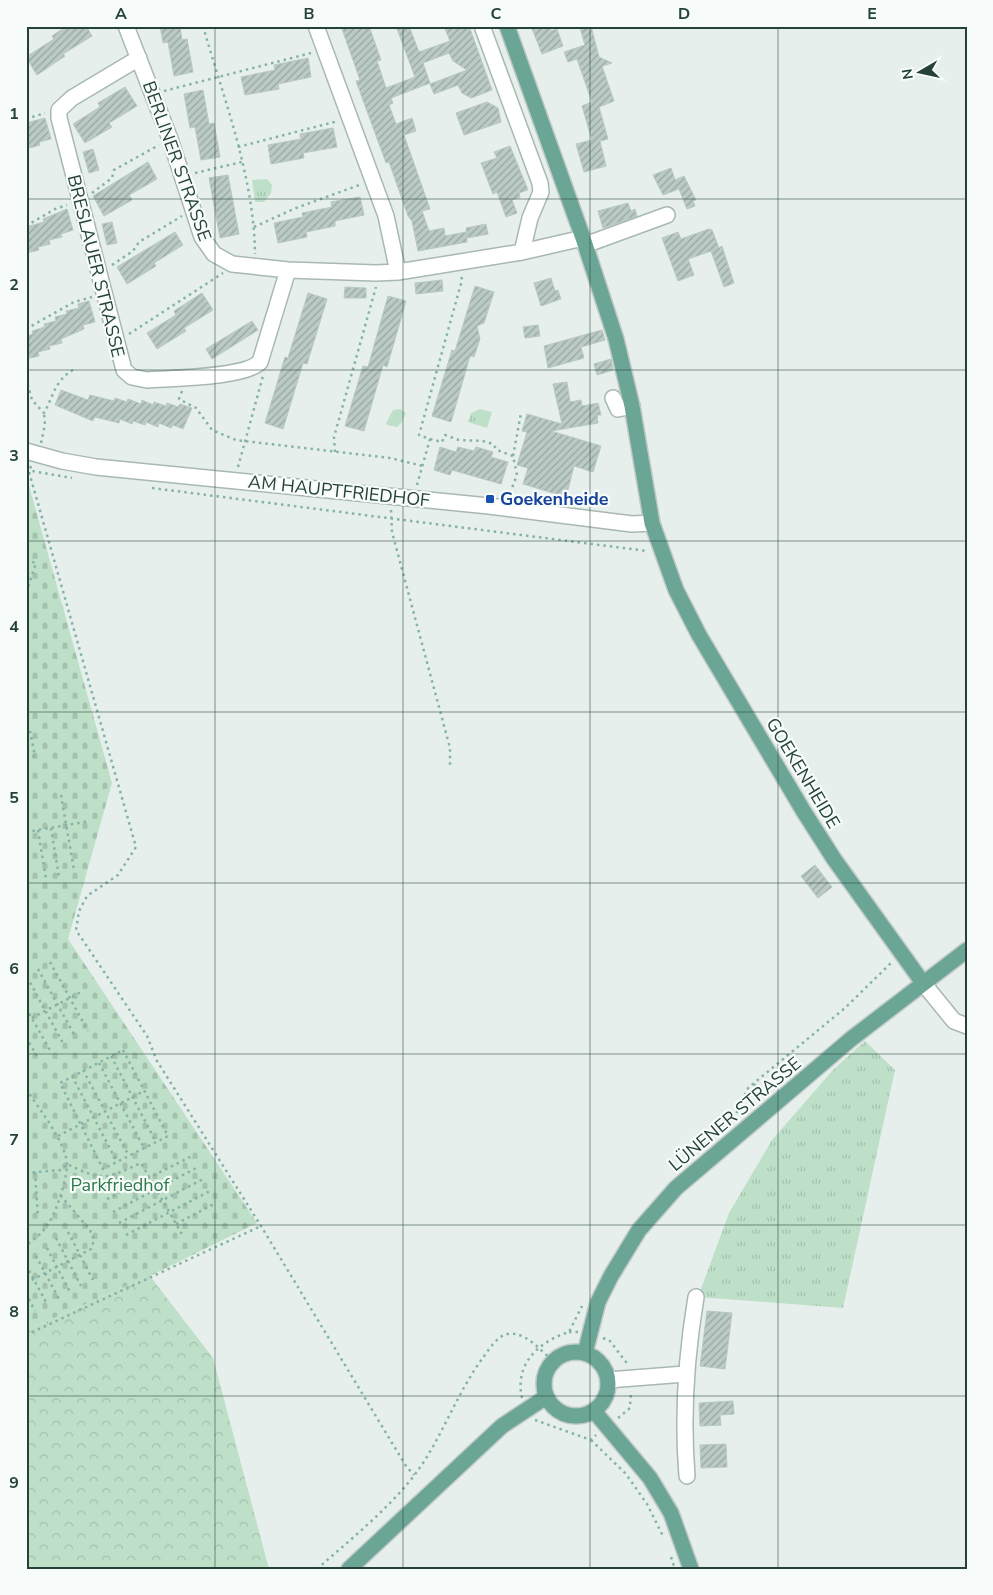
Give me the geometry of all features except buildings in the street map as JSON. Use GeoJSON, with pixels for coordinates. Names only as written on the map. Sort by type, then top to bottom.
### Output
{"type":"FeatureCollection","features":[{"type":"Feature","properties":{"kind":"main road","name":"GOEKENHEIDE"},"geometry":{"type":"LineString","coordinates":[[507,26],[584,241],[621,354],[652,523],[676,590],[695,628],[804,812],[834,859],[923,983]]}},
{"type":"Feature","properties":{"kind":"main road","name":"LÜNENER STRASSE"},"geometry":{"type":"LineString","coordinates":[[585,1353],[598,1302],[611,1276],[639,1230],[676,1188],[851,1040],[967,950]]}},
{"type":"Feature","properties":{"kind":"main road"},"geometry":{"type":"LineString","coordinates":[[585,1353],[592,1356],[603,1366],[608,1380],[604,1401],[594,1411],[581,1417],[567,1416],[554,1409],[546,1397],[544,1378],[553,1361],[564,1354],[585,1353]]}},
{"type":"Feature","properties":{"kind":"main road"},"geometry":{"type":"LineString","coordinates":[[349,1569],[474,1450],[502,1426],[546,1397]]}},
{"type":"Feature","properties":{"kind":"main road"},"geometry":{"type":"LineString","coordinates":[[594,1411],[650,1478],[671,1513],[691,1569]]}},
{"type":"Feature","properties":{"kind":"street","name":"BERLINER STRASSE"},"geometry":{"type":"LineString","coordinates":[[126,26],[170,139],[207,247],[221,260],[232,264],[255,268],[288,270],[398,272],[584,241],[667,215]]}},
{"type":"Feature","properties":{"kind":"street"},"geometry":{"type":"LineString","coordinates":[[316,26],[386,216],[398,272]]}},
{"type":"Feature","properties":{"kind":"street"},"geometry":{"type":"LineString","coordinates":[[482,26],[540,183],[541,192],[530,218],[522,252]]}},
{"type":"Feature","properties":{"kind":"street"},"geometry":{"type":"LineString","coordinates":[[59,110],[72,98],[139,58]]}},
{"type":"Feature","properties":{"kind":"street","name":"BRESLAUER STRASSE"},"geometry":{"type":"LineString","coordinates":[[59,110],[60,126],[121,365],[132,377],[147,380],[237,373],[251,369],[260,362]]}},
{"type":"Feature","properties":{"kind":"street"},"geometry":{"type":"LineString","coordinates":[[260,362],[288,270]]}},
{"type":"Feature","properties":{"kind":"street"},"geometry":{"type":"LineString","coordinates":[[613,398],[618,409],[632,406]]}},
{"type":"Feature","properties":{"kind":"street","name":"AM HAUPTFRIEDHOF"},"geometry":{"type":"LineString","coordinates":[[31,452],[96,466],[504,508],[632,524],[652,523]]}},
{"type":"Feature","properties":{"kind":"street"},"geometry":{"type":"LineString","coordinates":[[923,983],[954,1021],[967,1026]]}},
{"type":"Feature","properties":{"kind":"street"},"geometry":{"type":"LineString","coordinates":[[687,1476],[684,1436],[685,1374],[696,1297]]}},
{"type":"Feature","properties":{"kind":"street"},"geometry":{"type":"LineString","coordinates":[[608,1380],[631,1376],[685,1374]]}},
{"type":"Feature","properties":{"kind":"path"},"geometry":{"type":"LineString","coordinates":[[203,26],[242,162],[254,227],[255,268]]}},
{"type":"Feature","properties":{"kind":"path"},"geometry":{"type":"LineString","coordinates":[[153,94],[325,49]]}},
{"type":"Feature","properties":{"kind":"path"},"geometry":{"type":"LineString","coordinates":[[26,120],[31,116],[59,110]]}},
{"type":"Feature","properties":{"kind":"path"},"geometry":{"type":"LineString","coordinates":[[238,147],[350,118]]}},
{"type":"Feature","properties":{"kind":"path"},"geometry":{"type":"LineString","coordinates":[[26,226],[55,209],[80,202],[112,178],[114,170],[170,139]]}},
{"type":"Feature","properties":{"kind":"path"},"geometry":{"type":"LineString","coordinates":[[182,176],[242,162]]}},
{"type":"Feature","properties":{"kind":"path"},"geometry":{"type":"LineString","coordinates":[[254,227],[296,208],[373,180]]}},
{"type":"Feature","properties":{"kind":"path"},"geometry":{"type":"LineString","coordinates":[[98,274],[133,251],[139,242],[193,209]]}},
{"type":"Feature","properties":{"kind":"path"},"geometry":{"type":"LineString","coordinates":[[460,262],[462,280],[419,435],[442,442],[445,436],[476,442],[484,441],[493,444],[497,450],[513,456]]}},
{"type":"Feature","properties":{"kind":"path"},"geometry":{"type":"LineString","coordinates":[[115,342],[221,275],[232,264]]}},
{"type":"Feature","properties":{"kind":"path"},"geometry":{"type":"LineString","coordinates":[[334,452],[334,437],[376,287],[376,273]]}},
{"type":"Feature","properties":{"kind":"path"},"geometry":{"type":"LineString","coordinates":[[26,329],[74,302],[103,295]]}},
{"type":"Feature","properties":{"kind":"path"},"geometry":{"type":"LineString","coordinates":[[235,480],[263,375],[260,362]]}},
{"type":"Feature","properties":{"kind":"path"},"geometry":{"type":"LineString","coordinates":[[31,452],[44,435],[44,413],[56,386],[63,375],[72,370]]}},
{"type":"Feature","properties":{"kind":"path"},"geometry":{"type":"LineString","coordinates":[[186,377],[179,399],[196,408],[212,430],[245,441],[390,458],[423,466]]}},
{"type":"Feature","properties":{"kind":"path"},"geometry":{"type":"LineString","coordinates":[[26,378],[32,400],[44,413]]}},
{"type":"Feature","properties":{"kind":"path"},"geometry":{"type":"LineString","coordinates":[[504,508],[517,475],[513,456],[521,413]]}},
{"type":"Feature","properties":{"kind":"path"},"geometry":{"type":"LineString","coordinates":[[413,499],[430,439]]}},
{"type":"Feature","properties":{"kind":"path"},"geometry":{"type":"LineString","coordinates":[[77,479],[27,471],[136,847],[118,875],[87,896],[79,911],[76,930],[147,1036],[157,1061],[262,1226],[406,1466],[414,1475]]}},
{"type":"Feature","properties":{"kind":"path"},"geometry":{"type":"LineString","coordinates":[[150,488],[646,551],[661,551]]}},
{"type":"Feature","properties":{"kind":"path"},"geometry":{"type":"LineString","coordinates":[[390,518],[392,532],[450,748],[450,765]]}},
{"type":"Feature","properties":{"kind":"path"},"geometry":{"type":"LineString","coordinates":[[26,560],[36,563],[26,593]]}},
{"type":"Feature","properties":{"kind":"path"},"geometry":{"type":"LineString","coordinates":[[26,758],[35,756],[30,731]]}},
{"type":"Feature","properties":{"kind":"path"},"geometry":{"type":"LineString","coordinates":[[61,795],[74,870]]}},
{"type":"Feature","properties":{"kind":"path"},"geometry":{"type":"LineString","coordinates":[[26,832],[90,821]]}},
{"type":"Feature","properties":{"kind":"path"},"geometry":{"type":"LineString","coordinates":[[52,828],[59,877]]}},
{"type":"Feature","properties":{"kind":"path"},"geometry":{"type":"LineString","coordinates":[[38,830],[46,879]]}},
{"type":"Feature","properties":{"kind":"path"},"geometry":{"type":"LineString","coordinates":[[50,962],[88,1031]]}},
{"type":"Feature","properties":{"kind":"path"},"geometry":{"type":"LineString","coordinates":[[38,969],[76,1038]]}},
{"type":"Feature","properties":{"kind":"path"},"geometry":{"type":"LineString","coordinates":[[27,977],[64,1045]]}},
{"type":"Feature","properties":{"kind":"path"},"geometry":{"type":"LineString","coordinates":[[26,1021],[82,991]]}},
{"type":"Feature","properties":{"kind":"path"},"geometry":{"type":"LineString","coordinates":[[26,1008],[51,1052]]}},
{"type":"Feature","properties":{"kind":"path"},"geometry":{"type":"LineString","coordinates":[[26,1037],[38,1058]]}},
{"type":"Feature","properties":{"kind":"path"},"geometry":{"type":"LineString","coordinates":[[123,1050],[168,1136],[104,1169],[60,1083],[99,1062],[123,1050]]}},
{"type":"Feature","properties":{"kind":"path"},"geometry":{"type":"LineString","coordinates":[[111,1056],[156,1142]]}},
{"type":"Feature","properties":{"kind":"path"},"geometry":{"type":"LineString","coordinates":[[99,1062],[144,1148]]}},
{"type":"Feature","properties":{"kind":"path"},"geometry":{"type":"LineString","coordinates":[[83,1070],[129,1156]]}},
{"type":"Feature","properties":{"kind":"path"},"geometry":{"type":"LineString","coordinates":[[72,1076],[117,1162]]}},
{"type":"Feature","properties":{"kind":"path"},"geometry":{"type":"LineString","coordinates":[[26,1089],[58,1136],[68,1164],[61,1196],[52,1219],[41,1235],[26,1245]]}},
{"type":"Feature","properties":{"kind":"path"},"geometry":{"type":"LineString","coordinates":[[58,1136],[144,1091]]}},
{"type":"Feature","properties":{"kind":"path"},"geometry":{"type":"LineString","coordinates":[[107,1199],[192,1156]]}},
{"type":"Feature","properties":{"kind":"path"},"geometry":{"type":"LineString","coordinates":[[68,1164],[92,1176],[103,1178],[142,1162],[183,1236]]}},
{"type":"Feature","properties":{"kind":"path"},"geometry":{"type":"LineString","coordinates":[[26,1173],[60,1170],[68,1164]]}},
{"type":"Feature","properties":{"kind":"path"},"geometry":{"type":"LineString","coordinates":[[113,1212],[198,1168]]}},
{"type":"Feature","properties":{"kind":"path"},"geometry":{"type":"LineString","coordinates":[[35,1172],[38,1216]]}},
{"type":"Feature","properties":{"kind":"path"},"geometry":{"type":"LineString","coordinates":[[119,1223],[203,1179]]}},
{"type":"Feature","properties":{"kind":"path"},"geometry":{"type":"LineString","coordinates":[[126,1235],[210,1191]]}},
{"type":"Feature","properties":{"kind":"path"},"geometry":{"type":"LineString","coordinates":[[26,1283],[91,1249],[94,1240],[90,1230],[61,1196]]}},
{"type":"Feature","properties":{"kind":"path"},"geometry":{"type":"LineString","coordinates":[[176,1224],[216,1203]]}},
{"type":"Feature","properties":{"kind":"path"},"geometry":{"type":"LineString","coordinates":[[26,1335],[262,1226]]}},
{"type":"Feature","properties":{"kind":"path"},"geometry":{"type":"LineString","coordinates":[[68,1232],[93,1280]]}},
{"type":"Feature","properties":{"kind":"path"},"geometry":{"type":"LineString","coordinates":[[56,1238],[81,1286]]}},
{"type":"Feature","properties":{"kind":"path"},"geometry":{"type":"LineString","coordinates":[[47,1248],[70,1292]]}},
{"type":"Feature","properties":{"kind":"path"},"geometry":{"type":"LineString","coordinates":[[36,1256],[59,1299]]}},
{"type":"Feature","properties":{"kind":"path"},"geometry":{"type":"LineString","coordinates":[[26,1265],[47,1304]]}},
{"type":"Feature","properties":{"kind":"path"},"geometry":{"type":"LineString","coordinates":[[26,1293],[35,1311]]}},
{"type":"Feature","properties":{"kind":"path"},"geometry":{"type":"LineString","coordinates":[[591,1440],[630,1408],[631,1376],[628,1362],[610,1341],[590,1333],[569,1332],[543,1343],[537,1348],[526,1366],[520,1382],[522,1396],[527,1408],[535,1421],[591,1440],[626,1474],[647,1504],[665,1540]]}},
{"type":"Feature","properties":{"kind":"path"},"geometry":{"type":"LineString","coordinates":[[317,1569],[398,1494],[414,1475],[468,1379],[490,1348],[501,1337],[513,1333],[522,1336],[553,1361]]}},
{"type":"Feature","properties":{"kind":"path"},"geometry":{"type":"LineString","coordinates":[[670,1554],[675,1569]]}},
{"type":"Feature","properties":{"kind":"green space"},"geometry":{"type":"Polygon","coordinates":[[[267,179],[272,185],[271,193],[264,202],[255,202],[252,180],[267,179]]]}},
{"type":"Feature","properties":{"kind":"green space"},"geometry":{"type":"Polygon","coordinates":[[[400,409],[406,413],[402,422],[397,427],[387,425],[386,423],[393,410],[400,409]]]}},
{"type":"Feature","properties":{"kind":"green space"},"geometry":{"type":"Polygon","coordinates":[[[480,409],[492,412],[487,428],[468,422],[471,413],[480,409]]]}},
{"type":"Feature","properties":{"kind":"green space","name":"Parkfriedhof"},"geometry":{"type":"Polygon","coordinates":[[[26,475],[112,783],[68,939],[257,1223],[150,1276],[26,1330],[26,475]]]}},
{"type":"Feature","properties":{"kind":"green space"},"geometry":{"type":"Polygon","coordinates":[[[865,1041],[895,1070],[843,1308],[698,1297],[729,1213],[772,1140],[833,1070],[865,1041]]]}},
{"type":"Feature","properties":{"kind":"green space"},"geometry":{"type":"Polygon","coordinates":[[[150,1276],[213,1358],[269,1569],[26,1569],[26,1330],[150,1276]]]}},
{"type":"Feature","properties":{"kind":"place","name":"Goekenheide"},"geometry":{"type":"Point","coordinates":[490,499]}}]}
